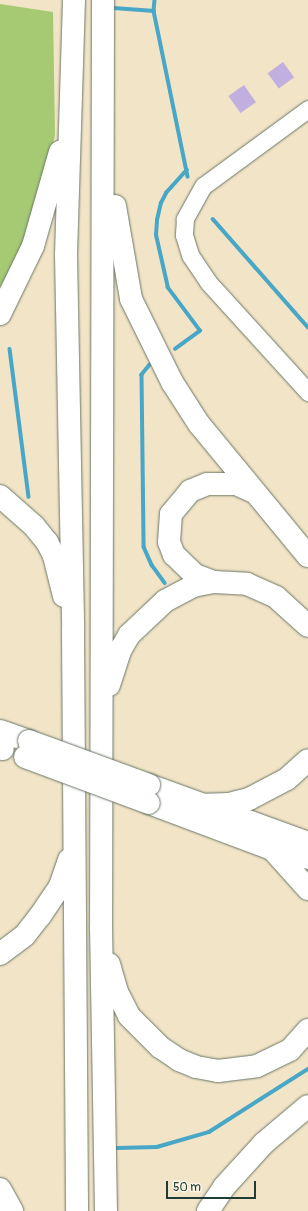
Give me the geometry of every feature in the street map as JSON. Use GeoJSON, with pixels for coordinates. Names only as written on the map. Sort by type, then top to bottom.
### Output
{"type":"FeatureCollection","features":[{"type":"Feature","properties":{"kind":"main road"},"geometry":{"type":"LineString","coordinates":[[74,0],[66,255],[73,631],[77,1211]]}},
{"type":"Feature","properties":{"kind":"main road"},"geometry":{"type":"LineString","coordinates":[[103,0],[103,707],[101,926],[106,1211]]}},
{"type":"Feature","properties":{"kind":"main road"},"geometry":{"type":"LineString","coordinates":[[0,314],[33,246],[55,175],[72,90]]}},
{"type":"Feature","properties":{"kind":"main road"},"geometry":{"type":"LineString","coordinates":[[104,131],[131,299],[172,382],[199,424],[308,556]]}},
{"type":"Feature","properties":{"kind":"main road"},"geometry":{"type":"LineString","coordinates":[[254,492],[236,484],[207,484],[190,491],[171,514],[169,542],[174,555],[195,576],[214,582],[247,584],[260,589],[294,610],[308,626]]}},
{"type":"Feature","properties":{"kind":"main road"},"geometry":{"type":"LineString","coordinates":[[0,496],[34,526],[47,542],[54,556],[73,631]]}},
{"type":"Feature","properties":{"kind":"main road"},"geometry":{"type":"LineString","coordinates":[[103,707],[115,666],[129,635],[165,601],[194,586],[214,582]]}},
{"type":"Feature","properties":{"kind":"main road"},"geometry":{"type":"LineString","coordinates":[[1,744],[27,749],[149,794],[272,849],[308,858]]}},
{"type":"Feature","properties":{"kind":"main road"},"geometry":{"type":"LineString","coordinates":[[198,804],[229,804],[249,799],[287,779],[308,760]]}},
{"type":"Feature","properties":{"kind":"main road"},"geometry":{"type":"LineString","coordinates":[[149,794],[198,804],[308,843]]}},
{"type":"Feature","properties":{"kind":"main road"},"geometry":{"type":"LineString","coordinates":[[0,954],[26,935],[56,892],[74,846]]}},
{"type":"Feature","properties":{"kind":"main road"},"geometry":{"type":"LineString","coordinates":[[272,849],[308,889]]}},
{"type":"Feature","properties":{"kind":"main road"},"geometry":{"type":"LineString","coordinates":[[101,926],[117,992],[130,1016],[160,1047],[179,1060],[218,1071],[257,1066],[290,1050],[308,1030]]}},
{"type":"Feature","properties":{"kind":"main road"},"geometry":{"type":"LineString","coordinates":[[208,1211],[224,1187],[264,1143],[308,1106]]}},
{"type":"Feature","properties":{"kind":"main road"},"geometry":{"type":"LineString","coordinates":[[0,1189],[12,1211]]}},
{"type":"Feature","properties":{"kind":"street"},"geometry":{"type":"LineString","coordinates":[[308,109],[203,186],[185,219],[184,235],[190,255],[208,282],[308,392]]}},
{"type":"Feature","properties":{"kind":"green space"},"geometry":{"type":"Polygon","coordinates":[[[0,4],[53,12],[55,135],[42,191],[23,248],[0,287],[0,4]]]}},
{"type":"Feature","properties":{"kind":"building"},"geometry":{"type":"Polygon","coordinates":[[[283,62],[294,77],[279,89],[268,73],[283,62]]]}},
{"type":"Feature","properties":{"kind":"building"},"geometry":{"type":"Polygon","coordinates":[[[244,85],[256,102],[240,113],[228,96],[244,85]]]}},
{"type":"Feature","properties":{"kind":"waterway"},"geometry":{"type":"LineString","coordinates":[[155,0],[154,11],[188,177]]}},
{"type":"Feature","properties":{"kind":"waterway"},"geometry":{"type":"LineString","coordinates":[[114,8],[154,11]]}},
{"type":"Feature","properties":{"kind":"waterway"},"geometry":{"type":"LineString","coordinates":[[175,349],[200,331],[168,288],[156,235],[157,220],[161,203],[166,193],[187,170]]}},
{"type":"Feature","properties":{"kind":"waterway"},"geometry":{"type":"LineString","coordinates":[[213,219],[308,327]]}},
{"type":"Feature","properties":{"kind":"waterway"},"geometry":{"type":"LineString","coordinates":[[10,349],[29,497]]}},
{"type":"Feature","properties":{"kind":"waterway"},"geometry":{"type":"LineString","coordinates":[[150,365],[142,375],[144,547],[152,565],[165,583]]}},
{"type":"Feature","properties":{"kind":"waterway"},"geometry":{"type":"LineString","coordinates":[[117,1148],[157,1147],[209,1132],[308,1069]]}}]}
